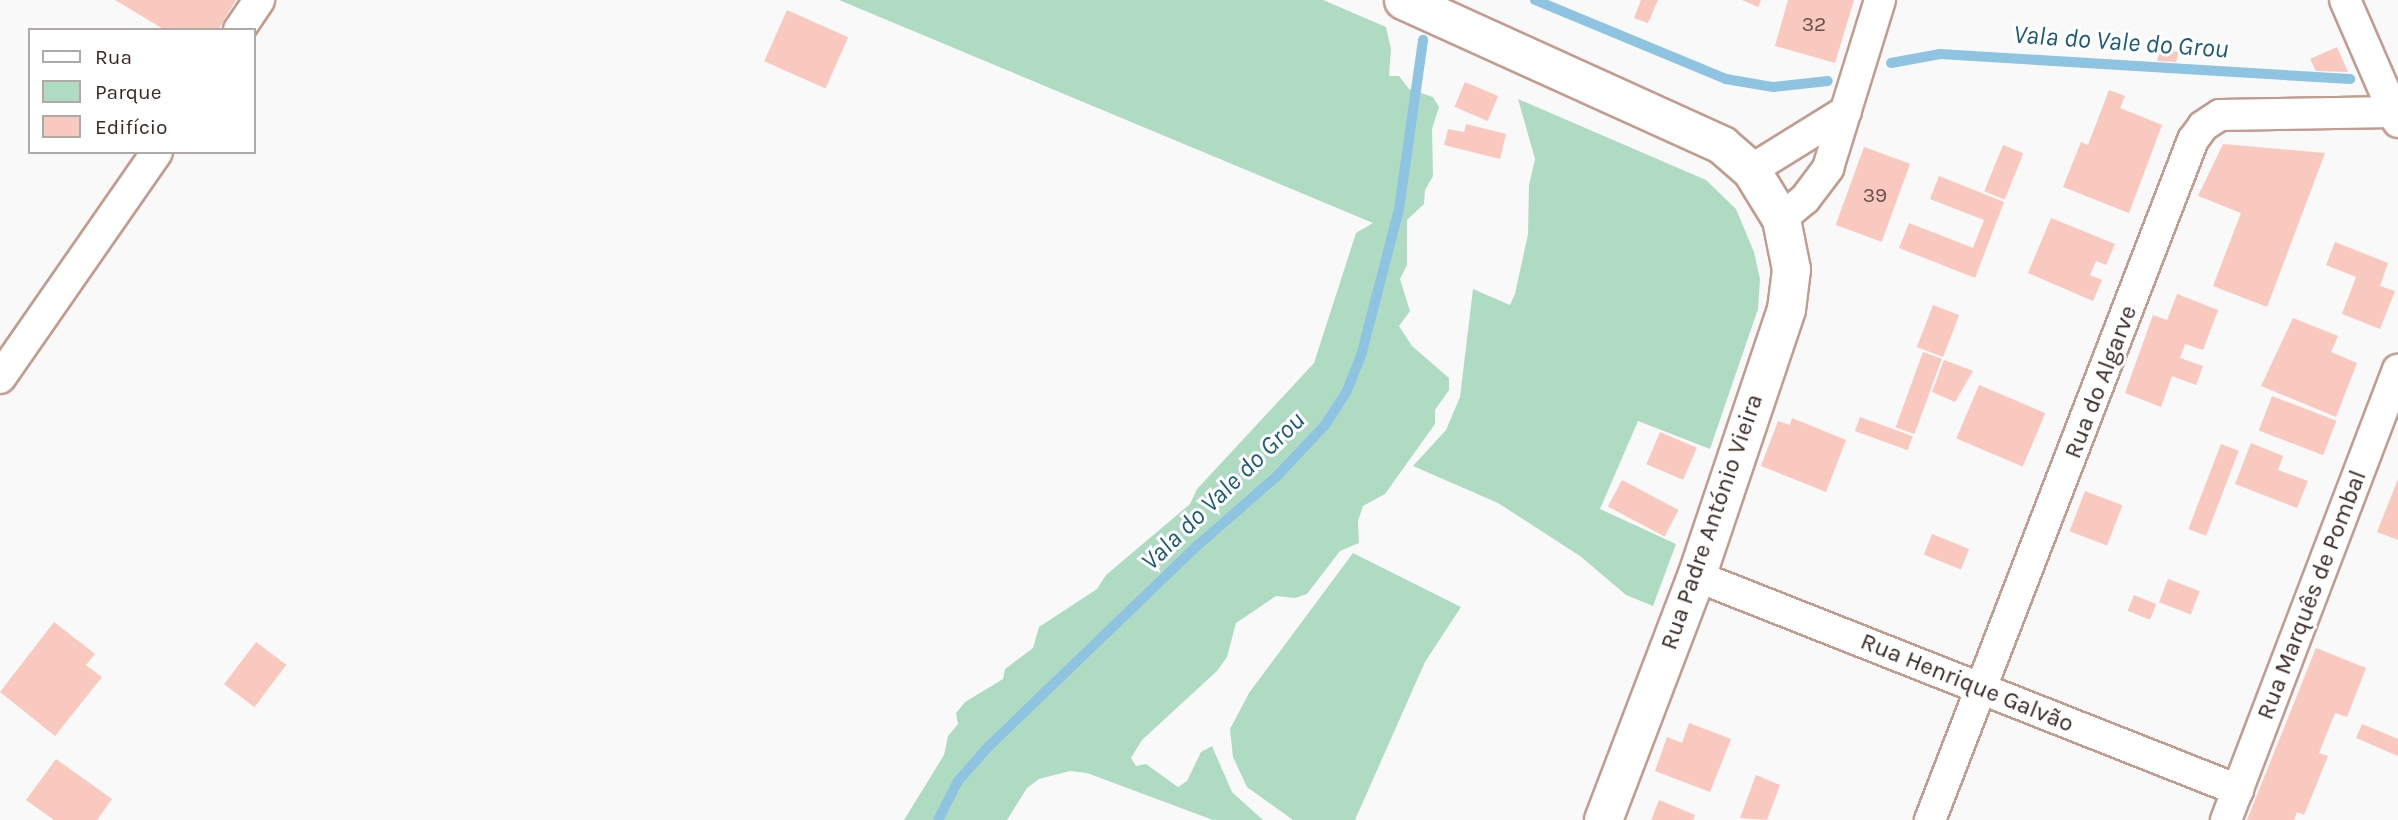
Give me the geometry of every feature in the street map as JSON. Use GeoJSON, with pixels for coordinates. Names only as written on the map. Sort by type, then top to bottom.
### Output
{"type":"FeatureCollection","features":[{"type":"Feature","properties":{"kind":"street"},"geometry":{"type":"LineString","coordinates":[[240,28],[259,0]]}},
{"type":"Feature","properties":{"kind":"street"},"geometry":{"type":"LineString","coordinates":[[1403,0],[1698,131],[1751,170],[1846,111]]}},
{"type":"Feature","properties":{"kind":"street"},"geometry":{"type":"LineString","coordinates":[[1781,219],[1805,199],[1828,167],[1880,0]]}},
{"type":"Feature","properties":{"kind":"street"},"geometry":{"type":"LineString","coordinates":[[2345,0],[2396,117]]}},
{"type":"Feature","properties":{"kind":"street","name":"Rua do Algarve"},"geometry":{"type":"LineString","coordinates":[[1930,820],[2193,140],[2203,126],[2220,115],[2396,117]]}},
{"type":"Feature","properties":{"kind":"street"},"geometry":{"type":"LineString","coordinates":[[0,378],[156,154]]}},
{"type":"Feature","properties":{"kind":"street","name":"Rua Padre António Vieira"},"geometry":{"type":"LineString","coordinates":[[1603,820],[1696,576],[1786,309],[1791,269],[1781,219],[1751,170]]}},
{"type":"Feature","properties":{"kind":"street","name":"Rua Marquês de Pombal"},"geometry":{"type":"LineString","coordinates":[[2226,820],[2398,370]]}},
{"type":"Feature","properties":{"kind":"street","name":"Rua Henrique Galvão"},"geometry":{"type":"LineString","coordinates":[[1696,576],[2238,790]]}},
{"type":"Feature","properties":{"kind":"green space"},"geometry":{"type":"Polygon","coordinates":[[[839,0],[1323,0],[1386,27],[1391,49],[1389,76],[1399,76],[1409,89],[1433,97],[1439,107],[1432,129],[1433,176],[1425,190],[1424,204],[1407,220],[1407,265],[1400,279],[1410,311],[1399,326],[1412,346],[1449,378],[1449,390],[1435,410],[1435,424],[1385,494],[1363,506],[1358,521],[1359,543],[1340,551],[1307,594],[1295,598],[1276,596],[1236,623],[1227,657],[1217,671],[1142,740],[1131,758],[1136,766],[1146,764],[1178,787],[1187,781],[1201,752],[1212,746],[1232,792],[1263,820],[1213,820],[1087,773],[1070,771],[1039,779],[1027,788],[1007,820],[904,820],[944,755],[948,736],[958,724],[956,713],[965,702],[1003,679],[1005,669],[1033,648],[1039,627],[1097,589],[1106,575],[1190,504],[1197,489],[1314,363],[1356,233],[1373,223],[839,0]]]}},
{"type":"Feature","properties":{"kind":"green space"},"geometry":{"type":"Polygon","coordinates":[[[1518,99],[1706,180],[1736,209],[1754,252],[1760,279],[1758,309],[1710,449],[1638,421],[1600,509],[1676,544],[1653,606],[1626,595],[1580,556],[1498,503],[1413,466],[1446,430],[1460,397],[1473,289],[1510,305],[1515,294],[1528,234],[1529,185],[1535,159],[1518,99]]]}},
{"type":"Feature","properties":{"kind":"green space"},"geometry":{"type":"Polygon","coordinates":[[[1353,553],[1461,607],[1425,662],[1355,820],[1293,820],[1247,787],[1233,757],[1230,729],[1249,693],[1353,553]]]}},
{"type":"Feature","properties":{"kind":"building"},"geometry":{"type":"Polygon","coordinates":[[[115,0],[236,0],[219,28],[162,28],[115,0]]]}},
{"type":"Feature","properties":{"kind":"building"},"geometry":{"type":"Polygon","coordinates":[[[1641,0],[1658,0],[1648,23],[1634,18],[1641,0]]]}},
{"type":"Feature","properties":{"kind":"building"},"geometry":{"type":"Polygon","coordinates":[[[1742,0],[1761,0],[1758,7],[1742,0]]]}},
{"type":"Feature","properties":{"kind":"building"},"geometry":{"type":"Polygon","coordinates":[[[1788,0],[1854,0],[1835,63],[1775,46],[1788,0]]]}},
{"type":"Feature","properties":{"kind":"building"},"geometry":{"type":"Polygon","coordinates":[[[787,10],[848,37],[825,88],[764,61],[787,10]]]}},
{"type":"Feature","properties":{"kind":"building"},"geometry":{"type":"Polygon","coordinates":[[[2337,47],[2348,72],[2316,71],[2310,59],[2337,47]]]}},
{"type":"Feature","properties":{"kind":"building"},"geometry":{"type":"Polygon","coordinates":[[[2160,49],[2179,52],[2176,62],[2157,61],[2160,49]]]}},
{"type":"Feature","properties":{"kind":"building"},"geometry":{"type":"Polygon","coordinates":[[[1465,82],[1498,96],[1488,121],[1454,107],[1465,82]]]}},
{"type":"Feature","properties":{"kind":"building"},"geometry":{"type":"Polygon","coordinates":[[[2109,90],[2125,96],[2120,108],[2162,125],[2129,213],[2063,187],[2081,142],[2088,145],[2109,90]]]}},
{"type":"Feature","properties":{"kind":"building"},"geometry":{"type":"Polygon","coordinates":[[[1466,124],[1506,134],[1500,159],[1444,145],[1448,129],[1464,132],[1466,124]]]}},
{"type":"Feature","properties":{"kind":"building"},"geometry":{"type":"Polygon","coordinates":[[[2223,144],[2325,153],[2267,307],[2213,286],[2241,213],[2198,196],[2223,144]]]}},
{"type":"Feature","properties":{"kind":"building"},"geometry":{"type":"Polygon","coordinates":[[[2003,145],[2023,153],[2005,200],[1984,191],[2003,145]]]}},
{"type":"Feature","properties":{"kind":"building"},"geometry":{"type":"Polygon","coordinates":[[[1864,147],[1910,164],[1882,242],[1836,225],[1864,147]]]}},
{"type":"Feature","properties":{"kind":"building"},"geometry":{"type":"Polygon","coordinates":[[[1939,176],[2004,202],[1975,278],[1899,248],[1909,223],[1973,248],[1984,220],[1930,199],[1939,176]]]}},
{"type":"Feature","properties":{"kind":"building"},"geometry":{"type":"Polygon","coordinates":[[[2051,218],[2115,244],[2106,265],[2096,261],[2090,275],[2102,280],[2093,301],[2028,273],[2051,218]]]}},
{"type":"Feature","properties":{"kind":"building"},"geometry":{"type":"Polygon","coordinates":[[[2335,242],[2388,263],[2380,286],[2395,291],[2380,329],[2342,314],[2356,277],[2326,265],[2335,242]]]}},
{"type":"Feature","properties":{"kind":"building"},"geometry":{"type":"Polygon","coordinates":[[[2177,294],[2218,310],[2203,350],[2185,344],[2180,358],[2203,366],[2196,385],[2172,376],[2161,407],[2125,393],[2153,315],[2167,320],[2177,294]]]}},
{"type":"Feature","properties":{"kind":"building"},"geometry":{"type":"Polygon","coordinates":[[[1933,305],[1959,315],[1943,357],[1917,347],[1933,305]]]}},
{"type":"Feature","properties":{"kind":"building"},"geometry":{"type":"Polygon","coordinates":[[[2293,318],[2338,336],[2331,352],[2357,363],[2336,417],[2261,386],[2293,318]]]}},
{"type":"Feature","properties":{"kind":"building"},"geometry":{"type":"Polygon","coordinates":[[[1923,352],[1942,359],[1914,434],[1896,427],[1923,352]]]}},
{"type":"Feature","properties":{"kind":"building"},"geometry":{"type":"Polygon","coordinates":[[[1944,360],[1973,371],[1955,402],[1932,392],[1944,360]]]}},
{"type":"Feature","properties":{"kind":"building"},"geometry":{"type":"Polygon","coordinates":[[[1979,385],[2045,413],[2023,467],[1956,438],[1979,385]]]}},
{"type":"Feature","properties":{"kind":"building"},"geometry":{"type":"Polygon","coordinates":[[[2272,396],[2336,421],[2323,455],[2259,431],[2272,396]]]}},
{"type":"Feature","properties":{"kind":"building"},"geometry":{"type":"Polygon","coordinates":[[[1860,417],[1913,436],[1907,450],[1855,431],[1860,417]]]}},
{"type":"Feature","properties":{"kind":"building"},"geometry":{"type":"Polygon","coordinates":[[[1792,418],[1846,440],[1826,492],[1761,466],[1778,421],[1790,425],[1792,418]]]}},
{"type":"Feature","properties":{"kind":"building"},"geometry":{"type":"Polygon","coordinates":[[[1660,432],[1697,448],[1683,480],[1646,464],[1660,432]]]}},
{"type":"Feature","properties":{"kind":"building"},"geometry":{"type":"Polygon","coordinates":[[[2251,443],[2283,456],[2278,470],[2308,481],[2297,508],[2235,484],[2251,443]]]}},
{"type":"Feature","properties":{"kind":"building"},"geometry":{"type":"Polygon","coordinates":[[[2221,444],[2239,451],[2206,536],[2188,529],[2221,444]]]}},
{"type":"Feature","properties":{"kind":"building"},"geometry":{"type":"Polygon","coordinates":[[[2398,479],[2398,540],[2377,532],[2398,479]]]}},
{"type":"Feature","properties":{"kind":"building"},"geometry":{"type":"Polygon","coordinates":[[[1622,480],[1679,510],[1664,537],[1608,506],[1622,480]]]}},
{"type":"Feature","properties":{"kind":"building"},"geometry":{"type":"Polygon","coordinates":[[[2085,491],[2122,505],[2107,545],[2070,531],[2085,491]]]}},
{"type":"Feature","properties":{"kind":"building"},"geometry":{"type":"Polygon","coordinates":[[[1932,534],[1969,549],[1961,569],[1924,554],[1932,534]]]}},
{"type":"Feature","properties":{"kind":"building"},"geometry":{"type":"Polygon","coordinates":[[[2168,579],[2200,591],[2191,615],[2159,602],[2168,579]]]}},
{"type":"Feature","properties":{"kind":"building"},"geometry":{"type":"Polygon","coordinates":[[[2134,595],[2156,604],[2150,620],[2128,611],[2134,595]]]}},
{"type":"Feature","properties":{"kind":"building"},"geometry":{"type":"Polygon","coordinates":[[[54,622],[95,654],[86,665],[102,677],[55,736],[0,692],[54,622]]]}},
{"type":"Feature","properties":{"kind":"building"},"geometry":{"type":"Polygon","coordinates":[[[256,642],[286,665],[254,707],[224,684],[256,642]]]}},
{"type":"Feature","properties":{"kind":"building"},"geometry":{"type":"Polygon","coordinates":[[[2316,648],[2366,668],[2347,717],[2335,713],[2319,753],[2328,756],[2304,815],[2297,812],[2294,820],[2247,820],[2316,648]]]}},
{"type":"Feature","properties":{"kind":"building"},"geometry":{"type":"Polygon","coordinates":[[[1689,723],[1731,739],[1710,792],[1655,771],[1667,737],[1682,743],[1689,723]]]}},
{"type":"Feature","properties":{"kind":"building"},"geometry":{"type":"Polygon","coordinates":[[[2362,724],[2398,739],[2398,756],[2356,738],[2362,724]]]}},
{"type":"Feature","properties":{"kind":"building"},"geometry":{"type":"Polygon","coordinates":[[[56,759],[112,799],[97,820],[54,820],[26,800],[56,759]]]}},
{"type":"Feature","properties":{"kind":"building"},"geometry":{"type":"Polygon","coordinates":[[[1756,775],[1780,785],[1767,820],[1740,818],[1756,775]]]}},
{"type":"Feature","properties":{"kind":"building"},"geometry":{"type":"Polygon","coordinates":[[[1659,800],[1695,815],[1693,820],[1651,820],[1659,800]]]}},
{"type":"Feature","properties":{"kind":"waterway","name":"Vala do Vale do Grou"},"geometry":{"type":"LineString","coordinates":[[1535,0],[1726,79],[1773,87],[1828,81]]}},
{"type":"Feature","properties":{"kind":"waterway","name":"Vala do Vale do Grou"},"geometry":{"type":"LineString","coordinates":[[938,820],[958,781],[989,746],[1198,545],[1276,477],[1325,425],[1346,393],[1361,356],[1399,209],[1423,40]]}},
{"type":"Feature","properties":{"kind":"waterway","name":"Vala do Vale do Grou"},"geometry":{"type":"LineString","coordinates":[[1891,63],[1940,54],[2350,79]]}}]}
